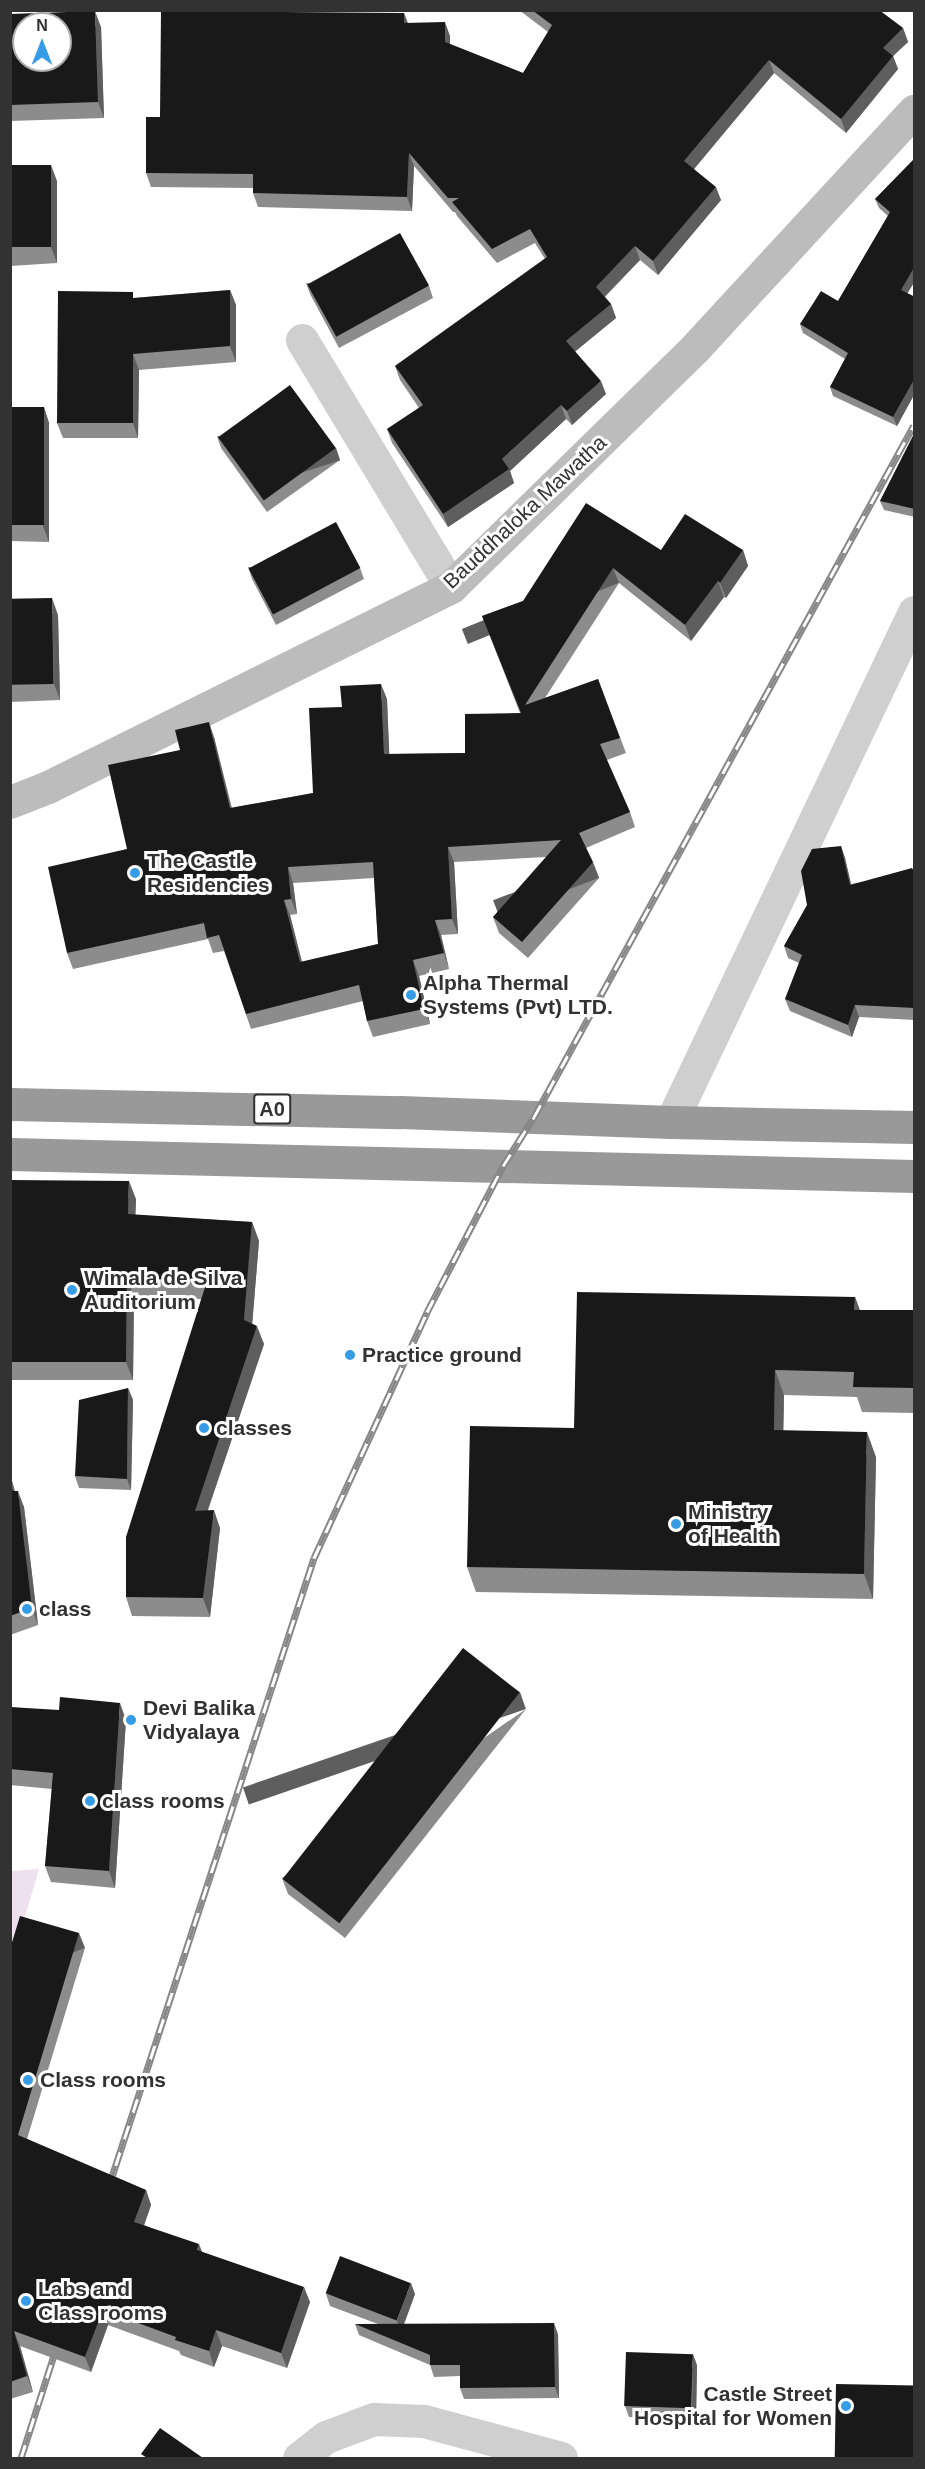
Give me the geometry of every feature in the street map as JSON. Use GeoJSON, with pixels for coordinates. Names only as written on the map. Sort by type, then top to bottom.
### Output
{"type":"FeatureCollection","features":[{"type":"Feature","properties":{"kind":"highway","name":"A0"},"geometry":{"type":"LineString","coordinates":[[10,1104],[400,1112],[671,1122],[915,1127]]}},
{"type":"Feature","properties":{"kind":"highway"},"geometry":{"type":"LineString","coordinates":[[10,1154],[915,1176]]}},
{"type":"Feature","properties":{"kind":"main road","name":"Bauddhaloka Mawatha"},"geometry":{"type":"LineString","coordinates":[[10,802],[48,787],[451,587],[694,348],[915,111]]}},
{"type":"Feature","properties":{"kind":"street"},"geometry":{"type":"LineString","coordinates":[[302,340],[451,587]]}},
{"type":"Feature","properties":{"kind":"street"},"geometry":{"type":"LineString","coordinates":[[671,1122],[915,612]]}},
{"type":"Feature","properties":{"kind":"street"},"geometry":{"type":"LineString","coordinates":[[299,2458],[326,2437],[374,2419],[424,2421],[561,2458]]}},
{"type":"Feature","properties":{"kind":"shaded area"},"geometry":{"type":"Polygon","coordinates":[[[39,1869],[11,1964],[11,1871],[39,1869]]]}},
{"type":"Feature","properties":{"kind":"building"},"geometry":{"type":"Polygon","coordinates":[[[532,10],[879,10],[903,28],[883,48],[893,56],[841,119],[769,60],[684,161],[716,187],[653,261],[635,246],[596,287],[611,304],[566,341],[601,381],[567,411],[561,405],[502,459],[509,469],[443,514],[387,429],[423,405],[395,366],[547,257],[530,229],[492,249],[452,202],[459,198],[448,198],[409,153],[407,197],[253,193],[253,174],[146,173],[146,117],[160,117],[161,11],[404,13],[404,23],[445,22],[445,42],[523,73],[552,25],[532,10]]]}},
{"type":"Feature","properties":{"kind":"building"},"geometry":{"type":"Polygon","coordinates":[[[95,11],[98,102],[10,105],[10,14],[12,14],[12,72],[72,72],[72,12],[67,12],[95,11]]]}},
{"type":"Feature","properties":{"kind":"building"},"geometry":{"type":"Polygon","coordinates":[[[915,158],[915,266],[901,290],[915,297],[915,378],[893,417],[830,387],[848,353],[800,324],[821,291],[838,301],[890,212],[875,199],[915,158]]]}},
{"type":"Feature","properties":{"kind":"building"},"geometry":{"type":"Polygon","coordinates":[[[10,165],[51,165],[51,247],[10,247],[10,165]]]}},
{"type":"Feature","properties":{"kind":"building"},"geometry":{"type":"Polygon","coordinates":[[[400,233],[429,285],[336,337],[307,284],[400,233]]]}},
{"type":"Feature","properties":{"kind":"building"},"geometry":{"type":"Polygon","coordinates":[[[230,290],[230,346],[133,354],[133,423],[57,423],[58,291],[133,292],[133,298],[230,290]]]}},
{"type":"Feature","properties":{"kind":"building"},"geometry":{"type":"Polygon","coordinates":[[[290,385],[336,448],[264,500],[218,437],[290,385]]]}},
{"type":"Feature","properties":{"kind":"building"},"geometry":{"type":"Polygon","coordinates":[[[10,407],[44,407],[44,525],[10,525],[10,407]]]}},
{"type":"Feature","properties":{"kind":"building"},"geometry":{"type":"Polygon","coordinates":[[[915,432],[915,509],[880,501],[915,432]]]}},
{"type":"Feature","properties":{"kind":"building"},"geometry":{"type":"Polygon","coordinates":[[[586,503],[661,550],[685,514],[743,550],[720,583],[718,581],[685,625],[613,568],[525,705],[598,679],[620,738],[600,744],[630,812],[579,833],[593,862],[522,942],[493,917],[561,840],[448,847],[452,919],[435,920],[444,953],[413,960],[424,1009],[367,1021],[359,985],[246,1014],[219,935],[207,938],[204,923],[67,953],[48,867],[127,849],[108,765],[180,750],[175,730],[209,722],[230,808],[313,793],[309,708],[342,707],[340,686],[381,684],[384,754],[465,753],[465,714],[521,713],[482,616],[523,601],[586,503]],[[373,862],[288,867],[291,899],[284,900],[300,962],[378,944],[373,862]]]}},
{"type":"Feature","properties":{"kind":"building"},"geometry":{"type":"Polygon","coordinates":[[[336,522],[360,568],[273,614],[249,568],[336,522]]]}},
{"type":"Feature","properties":{"kind":"building"},"geometry":{"type":"Polygon","coordinates":[[[52,598],[54,684],[12,685],[10,599],[52,598]]]}},
{"type":"Feature","properties":{"kind":"building"},"geometry":{"type":"Polygon","coordinates":[[[841,846],[850,885],[912,868],[915,873],[915,1008],[855,1005],[848,1025],[785,999],[802,955],[784,946],[807,905],[801,871],[812,849],[841,846]]]}},
{"type":"Feature","properties":{"kind":"building"},"geometry":{"type":"Polygon","coordinates":[[[10,1180],[129,1181],[128,1214],[252,1222],[244,1320],[257,1326],[195,1511],[214,1510],[203,1598],[126,1597],[126,1537],[207,1281],[127,1278],[126,1362],[10,1362],[10,1180]]]}},
{"type":"Feature","properties":{"kind":"building","name":"Ministry of Health"},"geometry":{"type":"Polygon","coordinates":[[[577,1292],[855,1297],[854,1310],[915,1310],[915,1388],[853,1387],[854,1372],[775,1370],[774,1430],[867,1432],[864,1574],[467,1567],[470,1426],[574,1428],[577,1292]]]}},
{"type":"Feature","properties":{"kind":"building"},"geometry":{"type":"Polygon","coordinates":[[[128,1388],[127,1479],[75,1476],[79,1400],[128,1388]]]}},
{"type":"Feature","properties":{"kind":"building"},"geometry":{"type":"Polygon","coordinates":[[[10,1482],[13,1491],[18,1491],[32,1608],[10,1616],[10,1482]]]}},
{"type":"Feature","properties":{"kind":"building"},"geometry":{"type":"Polygon","coordinates":[[[463,1648],[520,1692],[339,1923],[283,1879],[463,1648]]]}},
{"type":"Feature","properties":{"kind":"building","name":"class rooms"},"geometry":{"type":"Polygon","coordinates":[[[60,1697],[120,1703],[109,1871],[45,1866],[53,1773],[10,1769],[10,1707],[59,1710],[60,1697]]]}},
{"type":"Feature","properties":{"kind":"building"},"geometry":{"type":"Polygon","coordinates":[[[20,1916],[79,1933],[18,2135],[146,2190],[134,2222],[199,2244],[197,2250],[304,2287],[281,2353],[216,2330],[209,2351],[175,2340],[176,2337],[103,2310],[85,2357],[14,2331],[27,2376],[10,2382],[10,1949],[20,1916]]]}},
{"type":"Feature","properties":{"kind":"building"},"geometry":{"type":"Polygon","coordinates":[[[340,2256],[411,2283],[397,2321],[326,2293],[340,2256]]]}},
{"type":"Feature","properties":{"kind":"building"},"geometry":{"type":"Polygon","coordinates":[[[554,2323],[555,2387],[460,2388],[460,2365],[430,2365],[430,2355],[355,2324],[554,2323]]]}},
{"type":"Feature","properties":{"kind":"building"},"geometry":{"type":"Polygon","coordinates":[[[626,2352],[693,2354],[691,2408],[624,2406],[626,2352]]]}},
{"type":"Feature","properties":{"kind":"building"},"geometry":{"type":"Polygon","coordinates":[[[836,2384],[914,2385],[914,2458],[835,2458],[836,2384]]]}},
{"type":"Feature","properties":{"kind":"building"},"geometry":{"type":"Polygon","coordinates":[[[160,2428],[203,2458],[147,2458],[141,2454],[160,2428]]]}},
{"type":"Feature","properties":{"kind":"railway"},"geometry":{"type":"LineString","coordinates":[[107,2192],[314,1558],[427,1312],[503,1166],[534,1117],[914,425]]}},
{"type":"Feature","properties":{"kind":"railway"},"geometry":{"type":"LineString","coordinates":[[21,2458],[58,2343]]}},
{"type":"Feature","properties":{"kind":"place","name":"The Castle Residencies"},"geometry":{"type":"Point","coordinates":[135,873]}},
{"type":"Feature","properties":{"kind":"place","name":"Alpha Thermal Systems (Pvt) LTD."},"geometry":{"type":"Point","coordinates":[411,995]}},
{"type":"Feature","properties":{"kind":"place","name":"Wimala de Silva Auditorium"},"geometry":{"type":"Point","coordinates":[72,1290]}},
{"type":"Feature","properties":{"kind":"place","name":"Practice ground"},"geometry":{"type":"Point","coordinates":[350,1355]}},
{"type":"Feature","properties":{"kind":"place","name":"classes"},"geometry":{"type":"Point","coordinates":[204,1428]}},
{"type":"Feature","properties":{"kind":"place","name":"Ministry of Health"},"geometry":{"type":"Point","coordinates":[676,1524]}},
{"type":"Feature","properties":{"kind":"place","name":"class"},"geometry":{"type":"Point","coordinates":[27,1609]}},
{"type":"Feature","properties":{"kind":"place","name":"Devi Balika Vidyalaya"},"geometry":{"type":"Point","coordinates":[131,1720]}},
{"type":"Feature","properties":{"kind":"place","name":"class rooms"},"geometry":{"type":"Point","coordinates":[90,1801]}},
{"type":"Feature","properties":{"kind":"place","name":"Class rooms"},"geometry":{"type":"Point","coordinates":[28,2080]}},
{"type":"Feature","properties":{"kind":"place","name":"Labs and Class rooms"},"geometry":{"type":"Point","coordinates":[26,2301]}},
{"type":"Feature","properties":{"kind":"place","name":"Castle Street Hospital for Women"},"geometry":{"type":"Point","coordinates":[846,2406]}}]}
